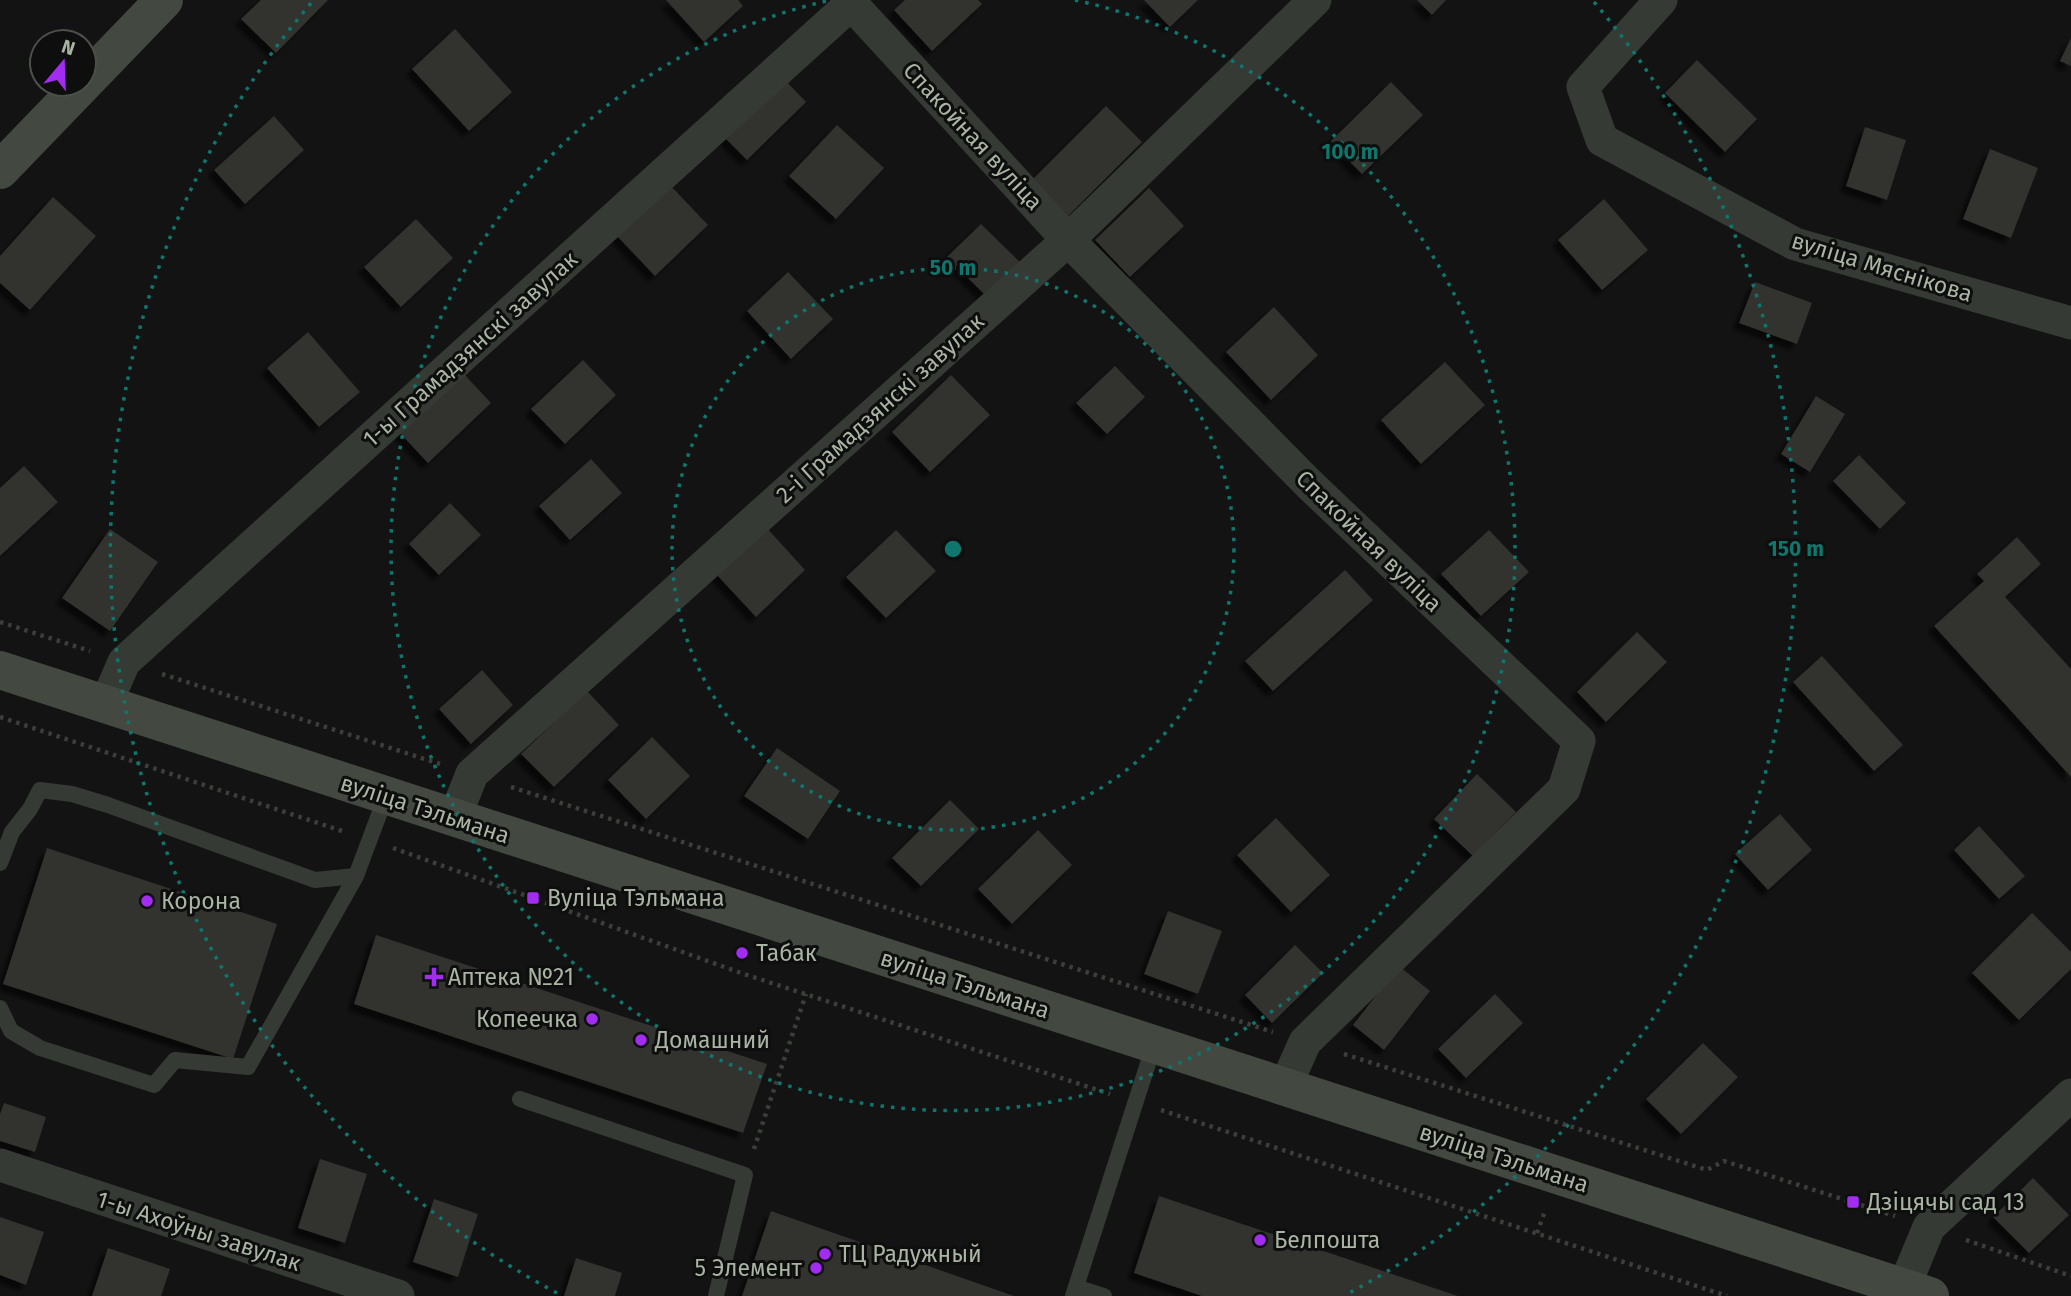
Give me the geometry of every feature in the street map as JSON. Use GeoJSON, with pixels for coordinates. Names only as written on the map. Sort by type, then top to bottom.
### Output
{"type":"FeatureCollection","features":[{"type":"Feature","properties":{"kind":"main road"},"geometry":{"type":"LineString","coordinates":[[0,170],[164,0]]}},
{"type":"Feature","properties":{"kind":"main road","name":"вуліца Тэльмана"},"geometry":{"type":"LineString","coordinates":[[0,670],[1917,1292]]}},
{"type":"Feature","properties":{"kind":"street","name":"2-і Грамадзянскі завулак"},"geometry":{"type":"LineString","coordinates":[[454,819],[472,774],[1068,240],[1315,0]]}},
{"type":"Feature","properties":{"kind":"street","name":"вуліца Мяснікова"},"geometry":{"type":"LineString","coordinates":[[1661,0],[1583,87],[1602,140],[1795,244],[2071,323]]}},
{"type":"Feature","properties":{"kind":"street","name":"Спакойная вуліца"},"geometry":{"type":"LineString","coordinates":[[849,2],[1068,240],[1309,484],[1579,741],[1564,789],[1305,1042],[1285,1087]]}},
{"type":"Feature","properties":{"kind":"street","name":"1-ы Грамадзянскі завулак"},"geometry":{"type":"LineString","coordinates":[[105,706],[124,662],[849,2]]}},
{"type":"Feature","properties":{"kind":"street"},"geometry":{"type":"LineString","coordinates":[[1917,1292],[1929,1227],[2071,1096]]}},
{"type":"Feature","properties":{"kind":"street","name":"1-ы Ахоўны завулак"},"geometry":{"type":"LineString","coordinates":[[0,1165],[398,1296]]}},
{"type":"Feature","properties":{"kind":"lane"},"geometry":{"type":"LineString","coordinates":[[0,863],[12,832],[30,809],[40,790],[72,794],[108,804],[315,880],[356,876]]}},
{"type":"Feature","properties":{"kind":"lane"},"geometry":{"type":"LineString","coordinates":[[0,1008],[10,1031],[40,1048],[154,1085],[175,1060],[248,1067],[356,876],[386,796]]}},
{"type":"Feature","properties":{"kind":"lane"},"geometry":{"type":"LineString","coordinates":[[1104,1296],[1075,1292],[1154,1045]]}},
{"type":"Feature","properties":{"kind":"lane"},"geometry":{"type":"LineString","coordinates":[[520,1099],[745,1175],[716,1296]]}},
{"type":"Feature","properties":{"kind":"path"},"geometry":{"type":"LineString","coordinates":[[0,622],[1707,1170],[1724,1161],[2071,1276]]}},
{"type":"Feature","properties":{"kind":"path"},"geometry":{"type":"LineString","coordinates":[[0,718],[370,841],[806,994],[1727,1296]]}},
{"type":"Feature","properties":{"kind":"path"},"geometry":{"type":"LineString","coordinates":[[745,1175],[806,994]]}},
{"type":"Feature","properties":{"kind":"building"},"geometry":{"type":"Polygon","coordinates":[[[261,0],[328,0],[276,53],[241,19],[261,0]]]}},
{"type":"Feature","properties":{"kind":"building"},"geometry":{"type":"Polygon","coordinates":[[[666,0],[738,0],[743,6],[704,42],[666,0]]]}},
{"type":"Feature","properties":{"kind":"building"},"geometry":{"type":"Polygon","coordinates":[[[905,0],[978,0],[982,4],[932,51],[894,10],[905,0]]]}},
{"type":"Feature","properties":{"kind":"building"},"geometry":{"type":"Polygon","coordinates":[[[1144,0],[1198,0],[1170,27],[1144,0]]]}},
{"type":"Feature","properties":{"kind":"building"},"geometry":{"type":"Polygon","coordinates":[[[1417,0],[1446,0],[1432,15],[1417,0]]]}},
{"type":"Feature","properties":{"kind":"building"},"geometry":{"type":"Polygon","coordinates":[[[455,29],[512,92],[469,131],[412,69],[455,29]]]}},
{"type":"Feature","properties":{"kind":"building"},"geometry":{"type":"Polygon","coordinates":[[[2071,38],[2071,66],[2060,61],[2071,38]]]}},
{"type":"Feature","properties":{"kind":"building"},"geometry":{"type":"Polygon","coordinates":[[[1697,60],[1757,119],[1725,152],[1665,93],[1697,60]]]}},
{"type":"Feature","properties":{"kind":"building"},"geometry":{"type":"Polygon","coordinates":[[[782,77],[806,102],[747,160],[722,135],[782,77]]]}},
{"type":"Feature","properties":{"kind":"building"},"geometry":{"type":"Polygon","coordinates":[[[1391,82],[1423,115],[1362,174],[1330,142],[1391,82]]]}},
{"type":"Feature","properties":{"kind":"building"},"geometry":{"type":"Polygon","coordinates":[[[1106,106],[1142,142],[1067,217],[1031,181],[1106,106]]]}},
{"type":"Feature","properties":{"kind":"building"},"geometry":{"type":"Polygon","coordinates":[[[274,116],[304,150],[245,204],[214,170],[274,116]]]}},
{"type":"Feature","properties":{"kind":"building"},"geometry":{"type":"Polygon","coordinates":[[[837,125],[884,168],[836,219],[789,176],[837,125]]]}},
{"type":"Feature","properties":{"kind":"building"},"geometry":{"type":"Polygon","coordinates":[[[1865,127],[1906,140],[1887,200],[1846,186],[1865,127]]]}},
{"type":"Feature","properties":{"kind":"building"},"geometry":{"type":"Polygon","coordinates":[[[1990,149],[2038,168],[2011,238],[1963,219],[1990,149]]]}},
{"type":"Feature","properties":{"kind":"building"},"geometry":{"type":"Polygon","coordinates":[[[669,184],[708,225],[655,276],[616,235],[669,184]]]}},
{"type":"Feature","properties":{"kind":"building"},"geometry":{"type":"Polygon","coordinates":[[[1149,188],[1184,226],[1130,277],[1095,240],[1149,188]]]}},
{"type":"Feature","properties":{"kind":"building"},"geometry":{"type":"Polygon","coordinates":[[[53,197],[96,236],[30,310],[0,283],[0,256],[53,197]]]}},
{"type":"Feature","properties":{"kind":"building"},"geometry":{"type":"Polygon","coordinates":[[[1604,199],[1648,250],[1602,290],[1558,240],[1604,199]]]}},
{"type":"Feature","properties":{"kind":"building"},"geometry":{"type":"Polygon","coordinates":[[[416,219],[453,258],[401,307],[364,267],[416,219]]]}},
{"type":"Feature","properties":{"kind":"building"},"geometry":{"type":"Polygon","coordinates":[[[981,224],[1026,268],[992,302],[947,257],[981,224]]]}},
{"type":"Feature","properties":{"kind":"building"},"geometry":{"type":"Polygon","coordinates":[[[788,272],[833,319],[791,359],[747,311],[788,272]]]}},
{"type":"Feature","properties":{"kind":"building"},"geometry":{"type":"Polygon","coordinates":[[[1755,282],[1812,303],[1797,344],[1739,323],[1755,282]]]}},
{"type":"Feature","properties":{"kind":"building"},"geometry":{"type":"Polygon","coordinates":[[[1274,307],[1318,355],[1271,400],[1226,352],[1274,307]]]}},
{"type":"Feature","properties":{"kind":"building"},"geometry":{"type":"Polygon","coordinates":[[[308,332],[360,392],[319,427],[267,368],[308,332]]]}},
{"type":"Feature","properties":{"kind":"building"},"geometry":{"type":"Polygon","coordinates":[[[583,360],[616,395],[565,444],[531,409],[583,360]]]}},
{"type":"Feature","properties":{"kind":"building"},"geometry":{"type":"Polygon","coordinates":[[[1445,362],[1485,405],[1421,464],[1381,420],[1445,362]]]}},
{"type":"Feature","properties":{"kind":"building"},"geometry":{"type":"Polygon","coordinates":[[[1115,366],[1145,397],[1107,434],[1076,403],[1115,366]]]}},
{"type":"Feature","properties":{"kind":"building"},"geometry":{"type":"Polygon","coordinates":[[[463,373],[491,403],[428,463],[399,432],[463,373]]]}},
{"type":"Feature","properties":{"kind":"building"},"geometry":{"type":"Polygon","coordinates":[[[951,375],[990,415],[930,472],[892,432],[951,375]]]}},
{"type":"Feature","properties":{"kind":"building"},"geometry":{"type":"Polygon","coordinates":[[[1816,396],[1845,414],[1810,472],[1781,454],[1816,396]]]}},
{"type":"Feature","properties":{"kind":"building"},"geometry":{"type":"Polygon","coordinates":[[[1859,455],[1906,503],[1880,529],[1833,481],[1859,455]]]}},
{"type":"Feature","properties":{"kind":"building"},"geometry":{"type":"Polygon","coordinates":[[[591,459],[622,493],[570,540],[539,506],[591,459]]]}},
{"type":"Feature","properties":{"kind":"building"},"geometry":{"type":"Polygon","coordinates":[[[24,466],[58,502],[0,556],[0,488],[24,466]]]}},
{"type":"Feature","properties":{"kind":"building"},"geometry":{"type":"Polygon","coordinates":[[[450,503],[481,535],[439,575],[409,544],[450,503]]]}},
{"type":"Feature","properties":{"kind":"building"},"geometry":{"type":"Polygon","coordinates":[[[766,527],[805,570],[756,617],[716,574],[766,527]]]}},
{"type":"Feature","properties":{"kind":"building"},"geometry":{"type":"Polygon","coordinates":[[[110,529],[158,562],[110,631],[62,598],[110,529]]]}},
{"type":"Feature","properties":{"kind":"building"},"geometry":{"type":"Polygon","coordinates":[[[896,530],[936,571],[886,618],[846,577],[896,530]]]}},
{"type":"Feature","properties":{"kind":"building"},"geometry":{"type":"Polygon","coordinates":[[[1489,530],[1529,572],[1481,616],[1441,574],[1489,530]]]}},
{"type":"Feature","properties":{"kind":"building"},"geometry":{"type":"Polygon","coordinates":[[[2017,537],[2041,564],[2005,597],[2071,669],[2071,777],[1934,626],[1984,581],[1977,574],[2017,537]]]}},
{"type":"Feature","properties":{"kind":"building"},"geometry":{"type":"Polygon","coordinates":[[[1345,570],[1373,600],[1273,691],[1245,661],[1345,570]]]}},
{"type":"Feature","properties":{"kind":"building"},"geometry":{"type":"Polygon","coordinates":[[[1637,632],[1667,662],[1606,722],[1577,692],[1637,632]]]}},
{"type":"Feature","properties":{"kind":"building"},"geometry":{"type":"Polygon","coordinates":[[[1822,656],[1903,745],[1874,771],[1793,682],[1822,656]]]}},
{"type":"Feature","properties":{"kind":"building"},"geometry":{"type":"Polygon","coordinates":[[[482,670],[513,705],[471,744],[439,709],[482,670]]]}},
{"type":"Feature","properties":{"kind":"building"},"geometry":{"type":"Polygon","coordinates":[[[587,691],[619,725],[554,787],[521,754],[587,691]]]}},
{"type":"Feature","properties":{"kind":"building"},"geometry":{"type":"Polygon","coordinates":[[[652,737],[690,776],[646,819],[608,780],[652,737]]]}},
{"type":"Feature","properties":{"kind":"building"},"geometry":{"type":"Polygon","coordinates":[[[777,748],[840,791],[808,839],[744,796],[777,748]]]}},
{"type":"Feature","properties":{"kind":"building"},"geometry":{"type":"Polygon","coordinates":[[[1477,774],[1516,812],[1473,856],[1434,819],[1477,774]]]}},
{"type":"Feature","properties":{"kind":"building"},"geometry":{"type":"Polygon","coordinates":[[[950,800],[979,829],[921,886],[892,858],[950,800]]]}},
{"type":"Feature","properties":{"kind":"building"},"geometry":{"type":"Polygon","coordinates":[[[1780,814],[1812,850],[1768,890],[1735,854],[1780,814]]]}},
{"type":"Feature","properties":{"kind":"building"},"geometry":{"type":"Polygon","coordinates":[[[1276,818],[1330,875],[1291,912],[1237,855],[1276,818]]]}},
{"type":"Feature","properties":{"kind":"building"},"geometry":{"type":"Polygon","coordinates":[[[1979,826],[2025,876],[1999,899],[1954,850],[1979,826]]]}},
{"type":"Feature","properties":{"kind":"building"},"geometry":{"type":"Polygon","coordinates":[[[1038,830],[1072,865],[1012,924],[978,889],[1038,830]]]}},
{"type":"Feature","properties":{"kind":"building"},"geometry":{"type":"Polygon","coordinates":[[[47,848],[277,924],[233,1059],[3,984],[47,848]]]}},
{"type":"Feature","properties":{"kind":"building"},"geometry":{"type":"Polygon","coordinates":[[[1168,911],[1222,931],[1198,994],[1144,974],[1168,911]]]}},
{"type":"Feature","properties":{"kind":"building"},"geometry":{"type":"Polygon","coordinates":[[[2032,913],[2071,952],[2071,969],[2019,1020],[1972,973],[2032,913]]]}},
{"type":"Feature","properties":{"kind":"building"},"geometry":{"type":"Polygon","coordinates":[[[376,935],[767,1064],[743,1133],[354,1004],[376,935]]]}},
{"type":"Feature","properties":{"kind":"building"},"geometry":{"type":"Polygon","coordinates":[[[1295,945],[1323,973],[1272,1023],[1245,995],[1295,945]]]}},
{"type":"Feature","properties":{"kind":"building"},"geometry":{"type":"Polygon","coordinates":[[[1399,966],[1430,991],[1384,1050],[1353,1025],[1399,966]]]}},
{"type":"Feature","properties":{"kind":"building"},"geometry":{"type":"Polygon","coordinates":[[[1495,994],[1523,1023],[1466,1078],[1438,1049],[1495,994]]]}},
{"type":"Feature","properties":{"kind":"building"},"geometry":{"type":"Polygon","coordinates":[[[1703,1043],[1738,1077],[1681,1134],[1646,1099],[1703,1043]]]}},
{"type":"Feature","properties":{"kind":"building"},"geometry":{"type":"Polygon","coordinates":[[[4,1103],[46,1117],[35,1152],[0,1141],[0,1114],[4,1103]]]}},
{"type":"Feature","properties":{"kind":"building"},"geometry":{"type":"Polygon","coordinates":[[[320,1159],[367,1174],[345,1243],[298,1228],[320,1159]]]}},
{"type":"Feature","properties":{"kind":"building"},"geometry":{"type":"Polygon","coordinates":[[[2033,1178],[2069,1215],[2029,1253],[1993,1217],[2033,1178]]]}},
{"type":"Feature","properties":{"kind":"building"},"geometry":{"type":"Polygon","coordinates":[[[1159,1196],[1458,1296],[1202,1296],[1134,1273],[1159,1196]]]}},
{"type":"Feature","properties":{"kind":"building"},"geometry":{"type":"Polygon","coordinates":[[[434,1199],[478,1214],[458,1277],[413,1262],[434,1199]]]}},
{"type":"Feature","properties":{"kind":"building","name":"ТЦ Радужный"},"geometry":{"type":"Polygon","coordinates":[[[771,1211],[1014,1296],[742,1296],[771,1211]]]}},
{"type":"Feature","properties":{"kind":"building"},"geometry":{"type":"Polygon","coordinates":[[[0,1217],[44,1232],[26,1285],[0,1275],[0,1217]]]}},
{"type":"Feature","properties":{"kind":"building"},"geometry":{"type":"Polygon","coordinates":[[[108,1248],[170,1269],[161,1296],[92,1296],[108,1248]]]}},
{"type":"Feature","properties":{"kind":"building"},"geometry":{"type":"Polygon","coordinates":[[[576,1258],[622,1273],[615,1296],[564,1296],[576,1258]]]}},
{"type":"Feature","properties":{"kind":"place","name":"Вуліца Тэльмана"},"geometry":{"type":"Point","coordinates":[533,898]}},
{"type":"Feature","properties":{"kind":"place","name":"Корона"},"geometry":{"type":"Point","coordinates":[147,901]}},
{"type":"Feature","properties":{"kind":"place","name":"Табак"},"geometry":{"type":"Point","coordinates":[742,953]}},
{"type":"Feature","properties":{"kind":"place","name":"Аптека №21"},"geometry":{"type":"Point","coordinates":[434,977]}},
{"type":"Feature","properties":{"kind":"place","name":"Копеечка"},"geometry":{"type":"Point","coordinates":[592,1019]}},
{"type":"Feature","properties":{"kind":"place","name":"Домашний"},"geometry":{"type":"Point","coordinates":[641,1040]}},
{"type":"Feature","properties":{"kind":"place","name":"Дзіцячы сад 13"},"geometry":{"type":"Point","coordinates":[1853,1202]}},
{"type":"Feature","properties":{"kind":"place","name":"Белпошта"},"geometry":{"type":"Point","coordinates":[1260,1240]}},
{"type":"Feature","properties":{"kind":"place","name":"ТЦ Радужный"},"geometry":{"type":"Point","coordinates":[825,1254]}},
{"type":"Feature","properties":{"kind":"place","name":"5 Элемент"},"geometry":{"type":"Point","coordinates":[816,1268]}}]}
